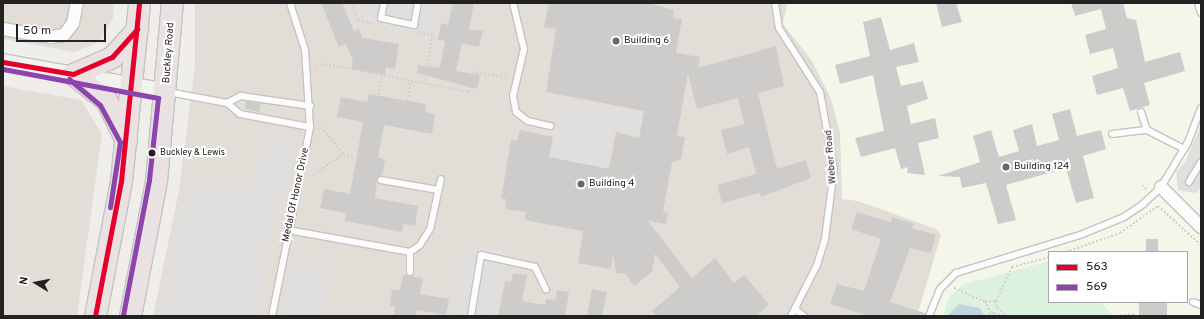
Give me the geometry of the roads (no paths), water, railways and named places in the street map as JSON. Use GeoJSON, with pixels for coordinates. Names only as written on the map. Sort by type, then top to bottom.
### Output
{"type":"FeatureCollection","features":[{"type":"Feature","properties":{"kind":"highway"},"geometry":{"type":"LineString","coordinates":[[95,316],[127,141],[133,86],[139,3]]}},
{"type":"Feature","properties":{"kind":"highway","name":"Buckley Road"},"geometry":{"type":"LineString","coordinates":[[130,316],[156,181],[166,92],[172,3]]}},
{"type":"Feature","properties":{"kind":"highway"},"geometry":{"type":"LineString","coordinates":[[127,141],[106,100],[73,74],[112,57],[137,29]]}},
{"type":"Feature","properties":{"kind":"main road"},"geometry":{"type":"LineString","coordinates":[[3,62],[166,92]]}},
{"type":"Feature","properties":{"kind":"street"},"geometry":{"type":"LineString","coordinates":[[3,29],[31,34],[64,35],[73,23],[77,3]]}},
{"type":"Feature","properties":{"kind":"street"},"geometry":{"type":"LineString","coordinates":[[1161,187],[1201,227]]}},
{"type":"Feature","properties":{"kind":"lane","name":"Medal Of Honor Drive"},"geometry":{"type":"LineString","coordinates":[[272,316],[288,230],[310,127],[310,106],[305,50],[290,3]]}},
{"type":"Feature","properties":{"kind":"lane"},"geometry":{"type":"LineString","coordinates":[[384,3],[381,18],[414,25],[418,3]]}},
{"type":"Feature","properties":{"kind":"lane"},"geometry":{"type":"LineString","coordinates":[[513,3],[524,49],[513,96],[516,112],[528,121],[550,126]]}},
{"type":"Feature","properties":{"kind":"lane","name":"Weber Road"},"geometry":{"type":"LineString","coordinates":[[774,3],[779,28],[820,92],[834,169],[825,238],[817,265],[790,316]]}},
{"type":"Feature","properties":{"kind":"lane"},"geometry":{"type":"LineString","coordinates":[[1198,3],[1201,13]]}},
{"type":"Feature","properties":{"kind":"lane"},"geometry":{"type":"LineString","coordinates":[[166,92],[227,103],[240,114],[310,127]]}},
{"type":"Feature","properties":{"kind":"lane"},"geometry":{"type":"LineString","coordinates":[[227,103],[241,96],[310,106]]}},
{"type":"Feature","properties":{"kind":"lane"},"geometry":{"type":"LineString","coordinates":[[928,316],[938,293],[956,273],[1115,221],[1151,197],[1161,187],[1184,149],[1201,108]]}},
{"type":"Feature","properties":{"kind":"lane"},"geometry":{"type":"LineString","coordinates":[[1141,112],[1147,130]]}},
{"type":"Feature","properties":{"kind":"lane"},"geometry":{"type":"LineString","coordinates":[[1112,134],[1147,130],[1184,149]]}},
{"type":"Feature","properties":{"kind":"lane"},"geometry":{"type":"LineString","coordinates":[[1189,182],[1201,162]]}},
{"type":"Feature","properties":{"kind":"lane"},"geometry":{"type":"LineString","coordinates":[[288,230],[410,252],[420,245],[430,229],[441,179]]}},
{"type":"Feature","properties":{"kind":"lane"},"geometry":{"type":"LineString","coordinates":[[381,180],[438,190]]}},
{"type":"Feature","properties":{"kind":"lane"},"geometry":{"type":"LineString","coordinates":[[410,252],[410,272]]}},
{"type":"Feature","properties":{"kind":"lane"},"geometry":{"type":"LineString","coordinates":[[471,316],[481,255],[535,267],[546,290]]}},
{"type":"Feature","properties":{"kind":"lane"},"geometry":{"type":"LineString","coordinates":[[1193,302],[1201,305]]}},
{"type":"Feature","properties":{"kind":"lane"},"geometry":{"type":"LineString","coordinates":[[795,309],[804,316]]}},
{"type":"Feature","properties":{"kind":"water"},"geometry":{"type":"Polygon","coordinates":[[[959,304],[980,308],[984,316],[947,316],[959,304]]]}},
{"type":"Feature","properties":{"kind":"place","name":"Building 6"},"geometry":{"type":"Point","coordinates":[616,41]}},
{"type":"Feature","properties":{"kind":"place","name":"Buckley & Lewis"},"geometry":{"type":"Point","coordinates":[152,153]}},
{"type":"Feature","properties":{"kind":"place","name":"Building 124"},"geometry":{"type":"Point","coordinates":[1006,167]}},
{"type":"Feature","properties":{"kind":"place","name":"Building 4"},"geometry":{"type":"Point","coordinates":[581,184]}}]}
